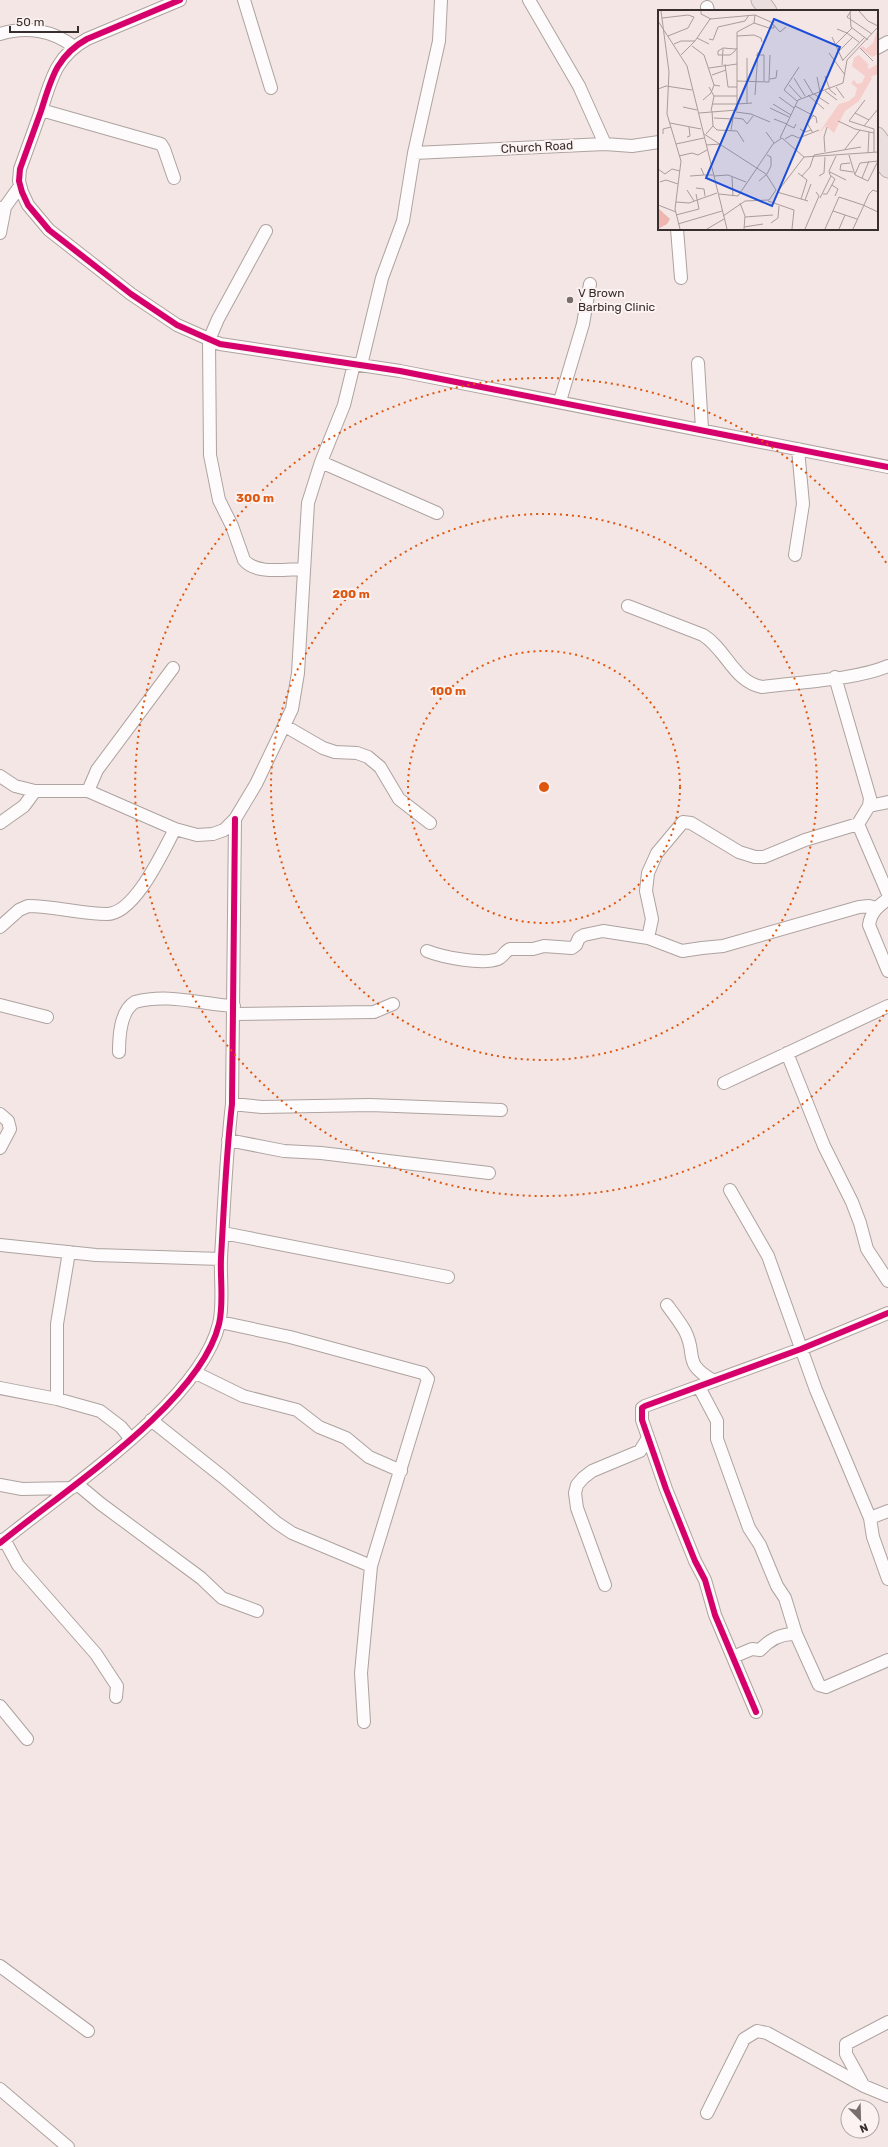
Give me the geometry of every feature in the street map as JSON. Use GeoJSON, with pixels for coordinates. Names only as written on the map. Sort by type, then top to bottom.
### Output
{"type":"FeatureCollection","features":[{"type":"Feature","properties":{"kind":"highway"},"geometry":{"type":"LineString","coordinates":[[878,137],[888,150]]}},
{"type":"Feature","properties":{"kind":"highway"},"geometry":{"type":"LineString","coordinates":[[878,156],[888,169]]}},
{"type":"Feature","properties":{"kind":"street"},"geometry":{"type":"LineString","coordinates":[[180,0],[87,39],[74,47],[60,62],[51,78],[20,169],[20,186],[28,205],[49,230],[131,294],[177,325],[220,344],[358,364],[560,401],[887,466]]}},
{"type":"Feature","properties":{"kind":"street"},"geometry":{"type":"LineString","coordinates":[[244,0],[271,88]]}},
{"type":"Feature","properties":{"kind":"street"},"geometry":{"type":"LineString","coordinates":[[0,776],[15,786],[35,791],[88,791],[175,829],[197,835],[213,834],[224,830],[235,819],[256,784],[292,709],[298,673],[308,503],[320,462],[344,405],[358,364],[382,278],[403,221],[414,153],[439,41],[442,0]]}},
{"type":"Feature","properties":{"kind":"street"},"geometry":{"type":"LineString","coordinates":[[529,0],[579,86],[605,144]]}},
{"type":"Feature","properties":{"kind":"street"},"geometry":{"type":"LineString","coordinates":[[0,34],[24,30],[54,34],[74,47]]}},
{"type":"Feature","properties":{"kind":"street"},"geometry":{"type":"LineString","coordinates":[[878,47],[888,42]]}},
{"type":"Feature","properties":{"kind":"street"},"geometry":{"type":"LineString","coordinates":[[41,110],[161,144],[174,178]]}},
{"type":"Feature","properties":{"kind":"street","name":"Church Road"},"geometry":{"type":"LineString","coordinates":[[414,153],[605,144],[632,146],[658,142]]}},
{"type":"Feature","properties":{"kind":"street"},"geometry":{"type":"LineString","coordinates":[[0,233],[3,208],[20,186]]}},
{"type":"Feature","properties":{"kind":"street"},"geometry":{"type":"LineString","coordinates":[[677,230],[681,278]]}},
{"type":"Feature","properties":{"kind":"street"},"geometry":{"type":"LineString","coordinates":[[266,231],[218,319],[209,340],[210,455],[219,500],[223,511],[232,526],[244,560],[248,565],[259,568],[304,569]]}},
{"type":"Feature","properties":{"kind":"street"},"geometry":{"type":"LineString","coordinates":[[560,401],[583,324],[590,284]]}},
{"type":"Feature","properties":{"kind":"street"},"geometry":{"type":"LineString","coordinates":[[698,363],[702,429]]}},
{"type":"Feature","properties":{"kind":"street"},"geometry":{"type":"LineString","coordinates":[[795,555],[803,504],[798,449]]}},
{"type":"Feature","properties":{"kind":"street"},"geometry":{"type":"LineString","coordinates":[[320,462],[437,513]]}},
{"type":"Feature","properties":{"kind":"street"},"geometry":{"type":"LineString","coordinates":[[628,606],[703,635],[714,642],[746,681],[754,685],[762,686],[835,677],[888,666]]}},
{"type":"Feature","properties":{"kind":"street"},"geometry":{"type":"LineString","coordinates":[[88,791],[98,770],[173,668]]}},
{"type":"Feature","properties":{"kind":"street"},"geometry":{"type":"LineString","coordinates":[[648,938],[652,919],[646,891],[648,874],[657,853],[683,822],[691,823],[739,852],[755,857],[764,857],[805,840],[858,824],[869,806],[870,798],[835,677]]}},
{"type":"Feature","properties":{"kind":"street"},"geometry":{"type":"LineString","coordinates":[[285,726],[324,748],[335,752],[358,753],[368,757],[380,767],[398,799],[430,823]]}},
{"type":"Feature","properties":{"kind":"street"},"geometry":{"type":"LineString","coordinates":[[0,823],[24,806],[35,791]]}},
{"type":"Feature","properties":{"kind":"street"},"geometry":{"type":"LineString","coordinates":[[869,806],[888,802]]}},
{"type":"Feature","properties":{"kind":"street"},"geometry":{"type":"LineString","coordinates":[[116,1697],[116,1686],[96,1654],[18,1565],[2,1541],[74,1486],[151,1420],[196,1373],[214,1342],[220,1322],[221,1259],[228,1140],[232,1104],[235,819]]}},
{"type":"Feature","properties":{"kind":"street"},"geometry":{"type":"LineString","coordinates":[[858,824],[888,894]]}},
{"type":"Feature","properties":{"kind":"street"},"geometry":{"type":"LineString","coordinates":[[0,927],[19,910],[28,906],[107,914],[122,909],[137,892],[175,829]]}},
{"type":"Feature","properties":{"kind":"street"},"geometry":{"type":"LineString","coordinates":[[888,899],[876,908],[870,917],[869,925],[888,972]]}},
{"type":"Feature","properties":{"kind":"street"},"geometry":{"type":"LineString","coordinates":[[427,951],[443,957],[493,960],[502,957],[510,949],[533,949],[544,946],[572,948],[576,945],[579,938],[593,932],[628,934],[648,938],[682,951],[724,946],[859,907],[869,906],[876,908]]}},
{"type":"Feature","properties":{"kind":"street"},"geometry":{"type":"LineString","coordinates":[[119,1052],[119,1040],[124,1018],[129,1006],[135,1002],[186,999],[234,1010],[374,1012],[393,1004]]}},
{"type":"Feature","properties":{"kind":"street"},"geometry":{"type":"LineString","coordinates":[[0,1005],[47,1017]]}},
{"type":"Feature","properties":{"kind":"street"},"geometry":{"type":"LineString","coordinates":[[724,1083],[888,1006]]}},
{"type":"Feature","properties":{"kind":"street"},"geometry":{"type":"LineString","coordinates":[[787,1053],[824,1146],[852,1202],[860,1222],[867,1249],[888,1282]]}},
{"type":"Feature","properties":{"kind":"street"},"geometry":{"type":"LineString","coordinates":[[232,1104],[262,1107],[370,1105],[501,1110]]}},
{"type":"Feature","properties":{"kind":"street"},"geometry":{"type":"LineString","coordinates":[[0,1114],[8,1121],[10,1128],[0,1148]]}},
{"type":"Feature","properties":{"kind":"street"},"geometry":{"type":"LineString","coordinates":[[228,1140],[284,1151],[329,1153],[489,1173]]}},
{"type":"Feature","properties":{"kind":"street"},"geometry":{"type":"LineString","coordinates":[[730,1190],[765,1250],[801,1349],[870,1518],[873,1537],[888,1579]]}},
{"type":"Feature","properties":{"kind":"street"},"geometry":{"type":"LineString","coordinates":[[223,1233],[448,1277]]}},
{"type":"Feature","properties":{"kind":"street"},"geometry":{"type":"LineString","coordinates":[[0,1245],[96,1255],[221,1259]]}},
{"type":"Feature","properties":{"kind":"street"},"geometry":{"type":"LineString","coordinates":[[58,1400],[57,1324],[69,1252]]}},
{"type":"Feature","properties":{"kind":"street"},"geometry":{"type":"LineString","coordinates":[[667,1305],[685,1331],[694,1367],[701,1374],[714,1381]]}},
{"type":"Feature","properties":{"kind":"street"},"geometry":{"type":"LineString","coordinates":[[756,1712],[715,1615],[705,1580],[695,1561],[666,1489],[648,1438],[641,1413],[642,1408],[801,1349],[888,1313]]}},
{"type":"Feature","properties":{"kind":"street"},"geometry":{"type":"LineString","coordinates":[[220,1322],[290,1337],[423,1373],[428,1379],[371,1566],[361,1673],[364,1722]]}},
{"type":"Feature","properties":{"kind":"street"},"geometry":{"type":"LineString","coordinates":[[196,1373],[243,1396],[297,1410],[319,1427],[346,1438],[369,1457],[401,1470]]}},
{"type":"Feature","properties":{"kind":"street"},"geometry":{"type":"LineString","coordinates":[[699,1387],[717,1421],[717,1439],[749,1528],[760,1545],[777,1586],[785,1598],[796,1634],[816,1680],[823,1687],[888,1660]]}},
{"type":"Feature","properties":{"kind":"street"},"geometry":{"type":"LineString","coordinates":[[0,1388],[58,1400],[100,1411],[122,1427],[130,1438]]}},
{"type":"Feature","properties":{"kind":"street"},"geometry":{"type":"LineString","coordinates":[[151,1420],[224,1478],[277,1523],[292,1532],[371,1566]]}},
{"type":"Feature","properties":{"kind":"street"},"geometry":{"type":"LineString","coordinates":[[605,1585],[577,1508],[575,1493],[577,1485],[592,1471],[640,1451],[648,1438]]}},
{"type":"Feature","properties":{"kind":"street"},"geometry":{"type":"LineString","coordinates":[[0,1485],[22,1489],[74,1486],[201,1578],[222,1598],[256,1611]]}},
{"type":"Feature","properties":{"kind":"street"},"geometry":{"type":"LineString","coordinates":[[870,1518],[888,1511]]}},
{"type":"Feature","properties":{"kind":"street"},"geometry":{"type":"LineString","coordinates":[[732,1657],[752,1649],[760,1650],[765,1644],[784,1634],[796,1634]]}},
{"type":"Feature","properties":{"kind":"street"},"geometry":{"type":"LineString","coordinates":[[0,1706],[27,1739]]}},
{"type":"Feature","properties":{"kind":"street"},"geometry":{"type":"LineString","coordinates":[[0,1966],[88,2031]]}},
{"type":"Feature","properties":{"kind":"street"},"geometry":{"type":"LineString","coordinates":[[862,2083],[846,2054],[846,2044],[888,2022]]}},
{"type":"Feature","properties":{"kind":"street"},"geometry":{"type":"LineString","coordinates":[[707,2113],[744,2039],[757,2031],[767,2033],[888,2096]]}},
{"type":"Feature","properties":{"kind":"street"},"geometry":{"type":"LineString","coordinates":[[0,2089],[63,2145]]}},
{"type":"Feature","properties":{"kind":"cycle path"},"geometry":{"type":"LineString","coordinates":[[180,0],[87,39],[68,53],[61,61],[48,89],[20,169],[19,181],[28,205],[49,230],[131,294],[177,325],[220,344],[400,371],[888,467]]}},
{"type":"Feature","properties":{"kind":"cycle path"},"geometry":{"type":"LineString","coordinates":[[0,1543],[92,1472],[126,1444],[158,1414],[186,1384],[207,1354],[219,1324],[222,1300],[221,1258],[224,1200],[232,1104],[235,819]]}},
{"type":"Feature","properties":{"kind":"cycle path"},"geometry":{"type":"LineString","coordinates":[[756,1712],[715,1615],[705,1580],[695,1561],[666,1489],[642,1420],[642,1408],[801,1349],[888,1313]]}},
{"type":"Feature","properties":{"kind":"place","name":"V Brown Barbing Clinic"},"geometry":{"type":"Point","coordinates":[570,300]}}]}
